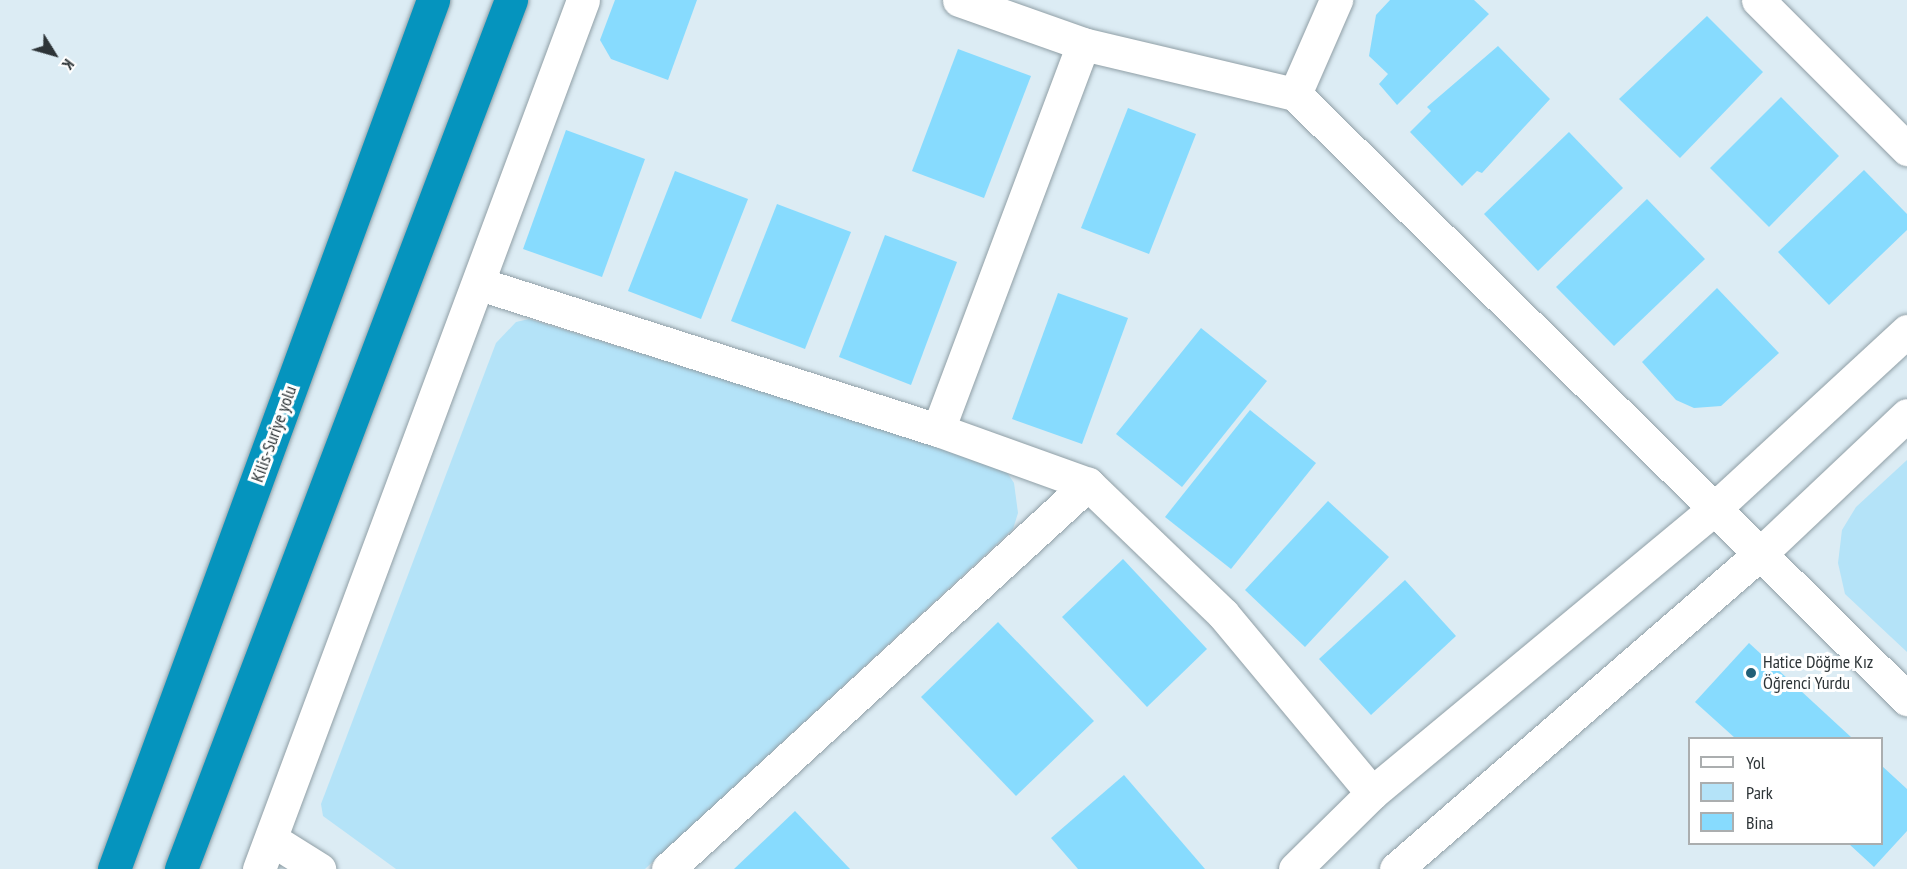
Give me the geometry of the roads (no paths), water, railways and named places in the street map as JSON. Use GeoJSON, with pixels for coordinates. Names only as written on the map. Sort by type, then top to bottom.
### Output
{"type":"FeatureCollection","features":[{"type":"Feature","properties":{"kind":"highway","name":"Kilis-Suriye yolu"},"geometry":{"type":"LineString","coordinates":[[114,869],[433,0]]}},
{"type":"Feature","properties":{"kind":"highway"},"geometry":{"type":"LineString","coordinates":[[181,869],[511,0]]}},
{"type":"Feature","properties":{"kind":"street"},"geometry":{"type":"LineString","coordinates":[[320,869],[265,854],[480,284],[583,0]]}},
{"type":"Feature","properties":{"kind":"street"},"geometry":{"type":"LineString","coordinates":[[959,0],[1083,44],[1295,94],[1713,510],[1907,699]]}},
{"type":"Feature","properties":{"kind":"street"},"geometry":{"type":"LineString","coordinates":[[1295,94],[1336,0]]}},
{"type":"Feature","properties":{"kind":"street"},"geometry":{"type":"LineString","coordinates":[[1758,0],[1907,149]]}},
{"type":"Feature","properties":{"kind":"street"},"geometry":{"type":"LineString","coordinates":[[938,430],[1083,44]]}},
{"type":"Feature","properties":{"kind":"street"},"geometry":{"type":"LineString","coordinates":[[480,284],[938,430],[1088,484],[1223,614],[1372,793]]}},
{"type":"Feature","properties":{"kind":"street"},"geometry":{"type":"LineString","coordinates":[[1294,869],[1372,793],[1713,510],[1907,331]]}},
{"type":"Feature","properties":{"kind":"street"},"geometry":{"type":"LineString","coordinates":[[1411,865],[1760,554],[1907,415]]}},
{"type":"Feature","properties":{"kind":"street"},"geometry":{"type":"LineString","coordinates":[[668,869],[1088,484]]}},
{"type":"Feature","properties":{"kind":"place","name":"Hatice Döğme Kız Öğrenci Yurdu"},"geometry":{"type":"Point","coordinates":[1751,673]}}]}
